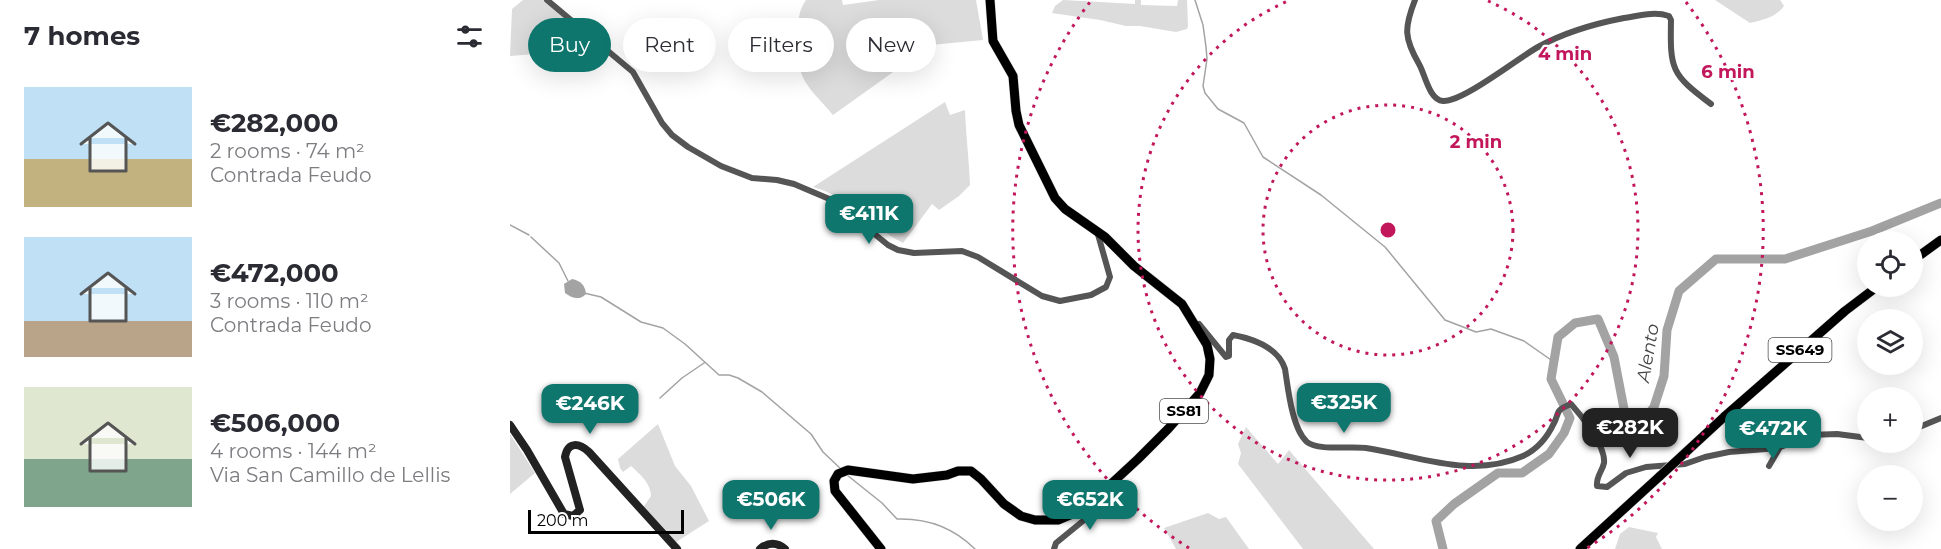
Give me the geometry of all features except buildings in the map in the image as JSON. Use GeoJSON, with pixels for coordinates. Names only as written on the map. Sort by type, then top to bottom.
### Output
{"type":"FeatureCollection","features":[{"type":"Feature","properties":{"kind":"main road","name":"SS81"},"geometry":{"type":"LineString","coordinates":[[881,549],[868,536],[835,491],[834,481],[841,472],[848,470],[913,479],[971,471],[1004,504],[1021,516],[1035,520],[1058,520],[1088,505],[1168,429],[1204,387],[1209,375],[1210,359],[1207,345],[1182,304],[1134,266],[1105,237],[1065,209],[1055,198],[1019,125],[1013,76],[993,40],[990,0]]}},
{"type":"Feature","properties":{"kind":"main road"},"geometry":{"type":"LineString","coordinates":[[1923,253],[1941,240]]}},
{"type":"Feature","properties":{"kind":"main road","name":"SS649"},"geometry":{"type":"LineString","coordinates":[[1580,549],[1724,417],[1863,297]]}},
{"type":"Feature","properties":{"kind":"main road"},"geometry":{"type":"LineString","coordinates":[[510,425],[564,514],[573,516],[580,510],[565,457],[566,450],[576,444],[583,446],[589,452],[678,549]]}},
{"type":"Feature","properties":{"kind":"main road"},"geometry":{"type":"LineString","coordinates":[[760,549],[774,543],[785,549]]}},
{"type":"Feature","properties":{"kind":"street"},"geometry":{"type":"LineString","coordinates":[[547,0],[633,72],[662,123],[672,135],[688,147],[735,172],[752,178],[794,184],[834,201],[888,245],[898,250],[914,253],[940,250],[962,251],[978,257],[1042,296],[1060,301],[1073,300],[1091,295],[1109,283],[1110,277],[1097,231]]}},
{"type":"Feature","properties":{"kind":"street"},"geometry":{"type":"LineString","coordinates":[[1415,0],[1407,24],[1406,38],[1431,90],[1436,98],[1442,101],[1453,99],[1493,77],[1536,48],[1570,31],[1633,16],[1664,14],[1671,20],[1671,56],[1675,71],[1687,86],[1711,104]]}},
{"type":"Feature","properties":{"kind":"street"},"geometry":{"type":"LineString","coordinates":[[1193,321],[1198,323],[1226,357],[1230,353],[1229,340],[1233,335],[1267,346],[1277,353],[1285,369],[1300,435],[1311,445],[1366,448],[1451,466],[1484,467],[1502,464],[1525,455],[1542,444],[1560,409],[1571,404],[1582,416],[1600,447],[1604,461],[1596,479],[1598,486],[1607,487],[1626,473],[1646,467],[1685,464],[1721,454],[1780,447],[1796,439],[1820,434],[1857,437]]}},
{"type":"Feature","properties":{"kind":"street"},"geometry":{"type":"LineString","coordinates":[[1923,425],[1941,418]]}},
{"type":"Feature","properties":{"kind":"street"},"geometry":{"type":"LineString","coordinates":[[1769,466],[1780,447]]}},
{"type":"Feature","properties":{"kind":"street"},"geometry":{"type":"LineString","coordinates":[[1054,549],[1056,543],[1089,516],[1088,505]]}},
{"type":"Feature","properties":{"kind":"shaded area"},"geometry":{"type":"Polygon","coordinates":[[[523,0],[543,0],[566,18],[528,18],[528,55],[510,56],[512,9],[523,0]]]}},
{"type":"Feature","properties":{"kind":"shaded area"},"geometry":{"type":"Polygon","coordinates":[[[806,0],[842,0],[843,5],[879,0],[976,0],[983,40],[936,45],[936,18],[846,18],[846,72],[893,72],[833,115],[807,85],[801,72],[834,72],[834,18],[799,18],[806,0]]]}},
{"type":"Feature","properties":{"kind":"shaded area"},"geometry":{"type":"Polygon","coordinates":[[[1063,0],[1135,4],[1135,0],[1141,0],[1141,5],[1177,6],[1178,0],[1187,0],[1188,26],[1187,29],[1176,32],[1052,13],[1055,6],[1063,0]]]}},
{"type":"Feature","properties":{"kind":"shaded area"},"geometry":{"type":"Polygon","coordinates":[[[1715,0],[1780,0],[1784,6],[1765,19],[1750,23],[1715,0]]]}},
{"type":"Feature","properties":{"kind":"shaded area"},"geometry":{"type":"Polygon","coordinates":[[[945,102],[950,115],[965,110],[970,185],[939,210],[932,204],[903,243],[839,198],[813,187],[945,102]]]}},
{"type":"Feature","properties":{"kind":"shaded area"},"geometry":{"type":"Polygon","coordinates":[[[572,279],[584,286],[586,294],[581,298],[565,293],[564,284],[572,279]]]}},
{"type":"Feature","properties":{"kind":"shaded area"},"geometry":{"type":"Polygon","coordinates":[[[658,424],[675,466],[691,486],[709,521],[676,542],[641,507],[651,496],[649,487],[631,466],[623,472],[618,459],[658,424]]]}},
{"type":"Feature","properties":{"kind":"shaded area"},"geometry":{"type":"Polygon","coordinates":[[[1246,427],[1278,464],[1289,450],[1374,549],[1303,549],[1238,464],[1241,453],[1238,444],[1246,427]]]}},
{"type":"Feature","properties":{"kind":"shaded area"},"geometry":{"type":"Polygon","coordinates":[[[510,434],[535,473],[510,494],[510,434]]]}},
{"type":"Feature","properties":{"kind":"shaded area"},"geometry":{"type":"Polygon","coordinates":[[[1208,513],[1219,519],[1226,517],[1249,549],[1176,549],[1164,528],[1208,513]]]}},
{"type":"Feature","properties":{"kind":"shaded area"},"geometry":{"type":"Polygon","coordinates":[[[1629,527],[1658,533],[1656,537],[1662,549],[1615,549],[1620,534],[1629,527]]]}},
{"type":"Feature","properties":{"kind":"waterway"},"geometry":{"type":"LineString","coordinates":[[1195,0],[1203,25],[1206,47],[1207,59],[1203,86],[1205,93],[1218,109],[1244,123],[1263,157],[1321,195],[1385,247],[1445,320],[1476,332],[1491,329],[1524,341],[1554,362]]}},
{"type":"Feature","properties":{"kind":"waterway","name":"Alento"},"geometry":{"type":"LineString","coordinates":[[1443,549],[1436,521],[1454,504],[1498,473],[1522,473],[1549,454],[1564,433],[1570,418],[1551,379],[1558,337],[1575,323],[1598,319],[1614,357],[1625,414],[1640,425],[1654,407],[1664,376],[1667,330],[1679,291],[1716,259],[1785,259],[1872,231],[1941,203]]}},
{"type":"Feature","properties":{"kind":"waterway"},"geometry":{"type":"LineString","coordinates":[[510,225],[529,235]]}},
{"type":"Feature","properties":{"kind":"waterway"},"geometry":{"type":"LineString","coordinates":[[531,237],[559,263],[568,281]]}},
{"type":"Feature","properties":{"kind":"waterway"},"geometry":{"type":"LineString","coordinates":[[584,293],[601,297],[641,322],[663,328],[685,344],[719,375],[738,378],[762,392],[811,434],[823,452],[841,469]]}},
{"type":"Feature","properties":{"kind":"waterway"},"geometry":{"type":"LineString","coordinates":[[660,398],[682,378],[704,363]]}},
{"type":"Feature","properties":{"kind":"waterway"},"geometry":{"type":"LineString","coordinates":[[847,475],[882,503],[897,519],[919,520],[939,525],[958,535],[975,549]]}}]}
